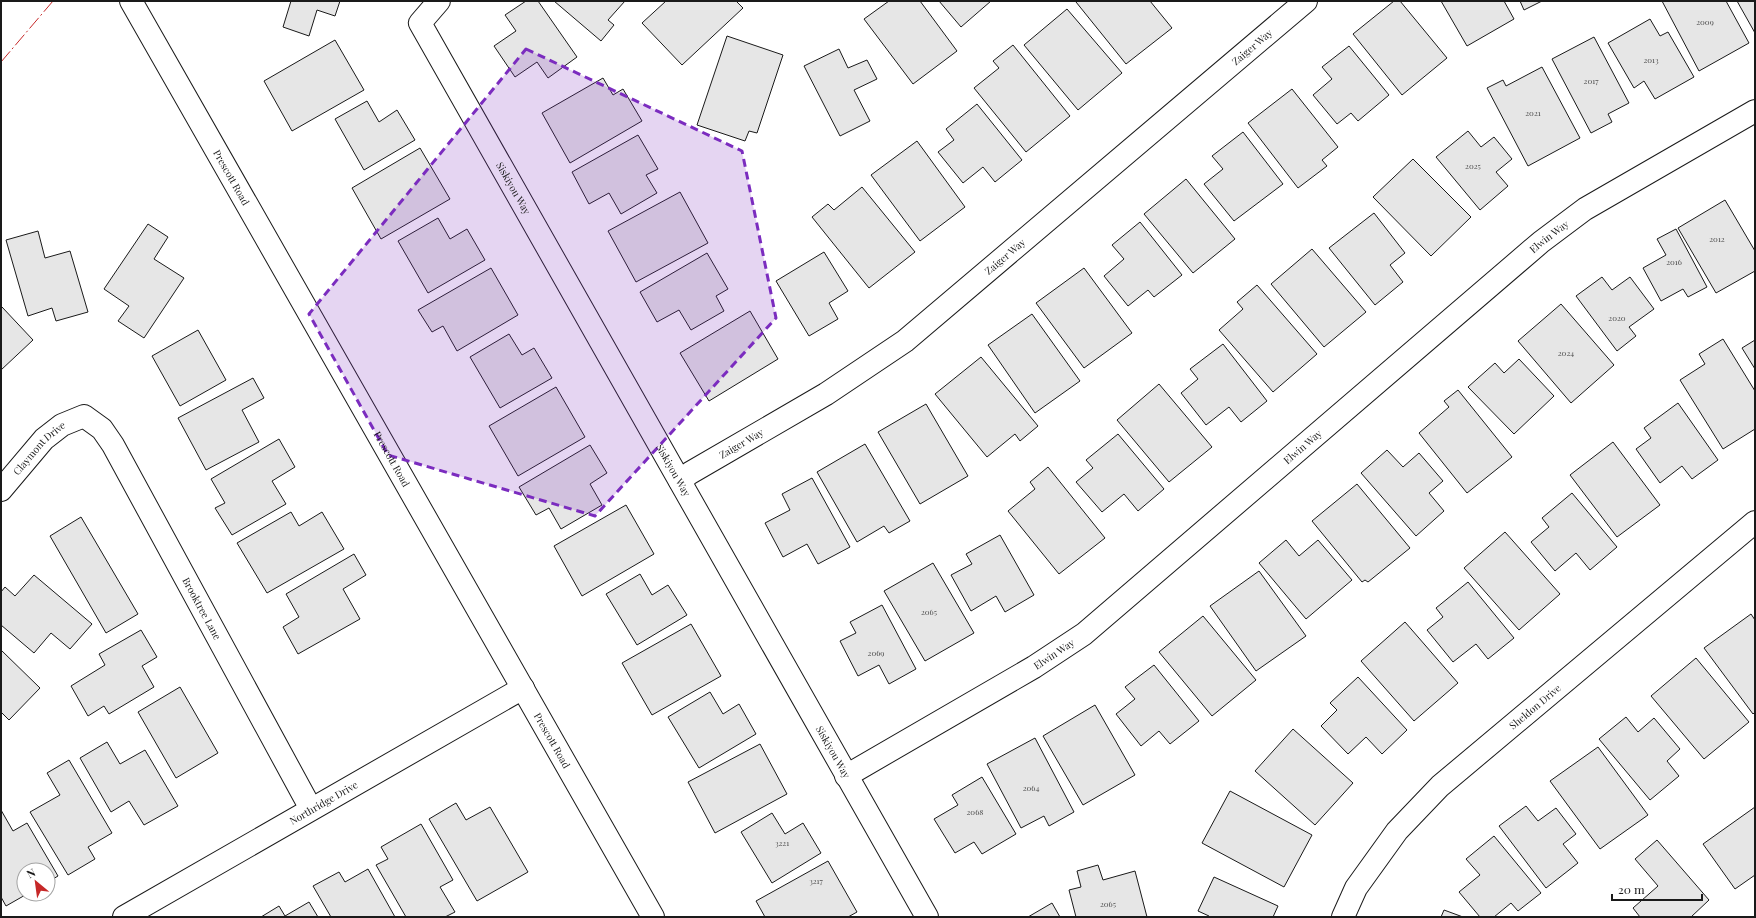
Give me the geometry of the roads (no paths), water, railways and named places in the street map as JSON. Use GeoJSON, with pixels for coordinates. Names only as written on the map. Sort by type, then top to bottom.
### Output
{"type":"FeatureCollection","features":[{"type":"Feature","properties":{"kind":"street","name":"Prescott Road"},"geometry":{"type":"LineString","coordinates":[[132,1],[653,917]]}},
{"type":"Feature","properties":{"kind":"street","name":"Siskiyou Way"},"geometry":{"type":"LineString","coordinates":[[439,1],[420,23],[927,917]]}},
{"type":"Feature","properties":{"kind":"street","name":"Zaiger Way"},"geometry":{"type":"LineString","coordinates":[[680,481],[690,473],[826,394],[905,341],[1306,1]]}},
{"type":"Feature","properties":{"kind":"street","name":"Elwin Way"},"geometry":{"type":"LineString","coordinates":[[846,776],[1034,668],[1084,634],[1541,242],[1585,209],[1755,111]]}},
{"type":"Feature","properties":{"kind":"street","name":"Claymont Drive"},"geometry":{"type":"LineString","coordinates":[[1,490],[44,439],[62,425],[84,416]]}},
{"type":"Feature","properties":{"kind":"street","name":"Brooktree Lane"},"geometry":{"type":"LineString","coordinates":[[84,416],[102,429],[113,445],[311,809]]}},
{"type":"Feature","properties":{"kind":"street","name":"Sheldon Drive"},"geometry":{"type":"LineString","coordinates":[[1343,917],[1356,888],[1397,831],[1440,786],[1755,522]]}},
{"type":"Feature","properties":{"kind":"street","name":"Northridge Drive"},"geometry":{"type":"LineString","coordinates":[[124,917],[523,688]]}}]}
